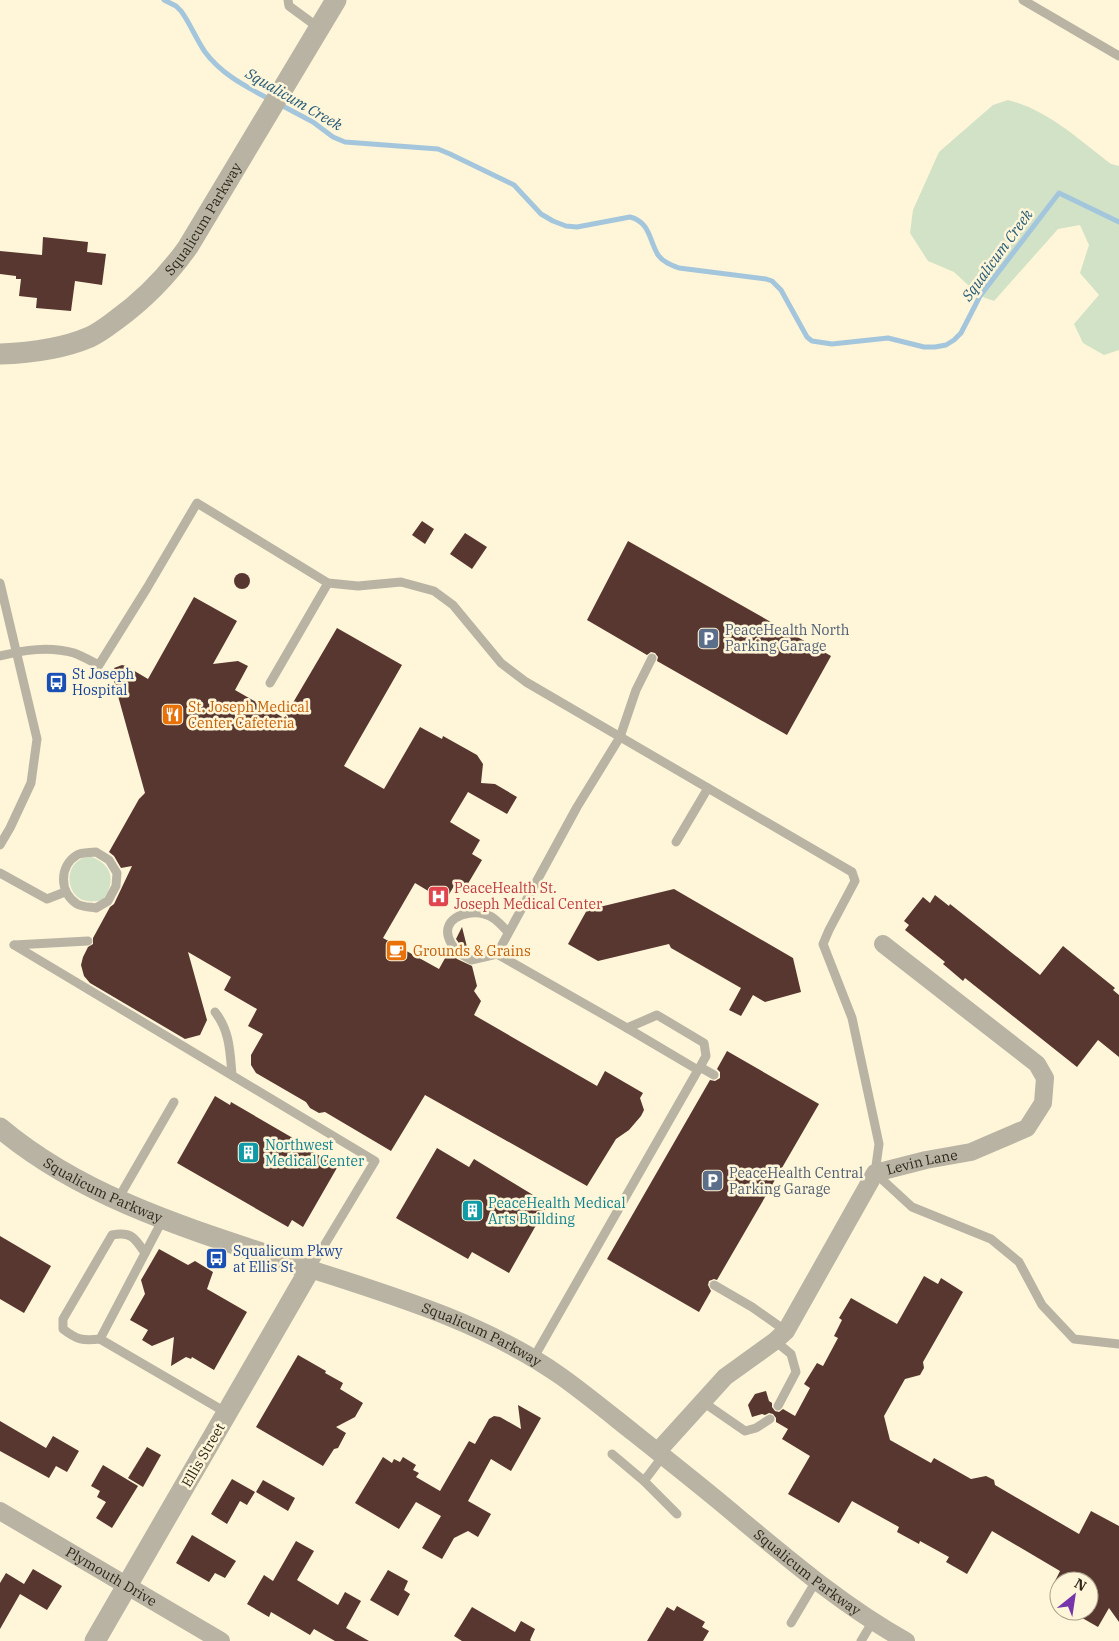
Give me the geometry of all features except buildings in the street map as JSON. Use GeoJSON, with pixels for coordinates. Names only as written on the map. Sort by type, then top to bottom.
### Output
{"type":"FeatureCollection","features":[{"type":"Feature","properties":{"kind":"street","name":"Squalicum Parkway"},"geometry":{"type":"LineString","coordinates":[[0,354],[40,350],[73,343],[92,336],[132,309],[174,268],[252,142],[336,0]]}},
{"type":"Feature","properties":{"kind":"street","name":"Levin Lane"},"geometry":{"type":"LineString","coordinates":[[660,1454],[725,1378],[781,1336],[875,1173],[926,1160],[971,1152],[1028,1128],[1043,1103],[1045,1078],[1037,1064],[883,944]]}},
{"type":"Feature","properties":{"kind":"street","name":"Squalicum Parkway"},"geometry":{"type":"LineString","coordinates":[[0,1128],[38,1156],[118,1200],[163,1219],[389,1294],[456,1319],[533,1359],[561,1376],[816,1581],[906,1641]]}},
{"type":"Feature","properties":{"kind":"street","name":"Ellis Street"},"geometry":{"type":"LineString","coordinates":[[95,1641],[310,1269]]}},
{"type":"Feature","properties":{"kind":"street","name":"Plymouth Drive"},"geometry":{"type":"LineString","coordinates":[[0,1511],[221,1641]]}},
{"type":"Feature","properties":{"kind":"lane"},"geometry":{"type":"LineString","coordinates":[[288,0],[289,6],[319,28]]}},
{"type":"Feature","properties":{"kind":"lane"},"geometry":{"type":"LineString","coordinates":[[1023,0],[1119,56]]}},
{"type":"Feature","properties":{"kind":"lane"},"geometry":{"type":"LineString","coordinates":[[0,656],[17,651],[47,648],[74,653],[99,665],[197,502],[328,583],[358,586],[401,582],[434,591],[453,604],[500,663],[526,682],[852,872],[855,881],[823,944],[852,1018],[878,1144],[875,1173],[912,1207],[991,1239],[1005,1250],[1019,1262],[1042,1305],[1074,1339],[1119,1344]]}},
{"type":"Feature","properties":{"kind":"lane"},"geometry":{"type":"LineString","coordinates":[[0,583],[37,739],[31,783],[0,845]]}},
{"type":"Feature","properties":{"kind":"lane"},"geometry":{"type":"LineString","coordinates":[[270,683],[328,583]]}},
{"type":"Feature","properties":{"kind":"lane"},"geometry":{"type":"LineString","coordinates":[[496,954],[577,807],[620,737],[636,690],[652,658]]}},
{"type":"Feature","properties":{"kind":"lane"},"geometry":{"type":"LineString","coordinates":[[676,842],[708,788]]}},
{"type":"Feature","properties":{"kind":"lane"},"geometry":{"type":"LineString","coordinates":[[96,852],[109,860],[117,873],[116,886],[108,901],[96,908],[78,904],[66,892],[63,879],[67,863],[79,854],[96,852]]}},
{"type":"Feature","properties":{"kind":"lane"},"geometry":{"type":"LineString","coordinates":[[0,873],[47,898],[66,892]]}},
{"type":"Feature","properties":{"kind":"lane"},"geometry":{"type":"LineString","coordinates":[[508,932],[497,920],[484,914],[467,912],[457,916],[450,923],[448,930],[449,939],[456,952],[471,960],[496,954],[714,1075]]}},
{"type":"Feature","properties":{"kind":"lane"},"geometry":{"type":"LineString","coordinates":[[88,942],[14,945],[375,1161],[310,1269]]}},
{"type":"Feature","properties":{"kind":"lane"},"geometry":{"type":"LineString","coordinates":[[215,1012],[221,1020],[229,1040],[232,1075]]}},
{"type":"Feature","properties":{"kind":"lane"},"geometry":{"type":"LineString","coordinates":[[533,1359],[706,1056],[704,1043],[657,1015],[627,1028]]}},
{"type":"Feature","properties":{"kind":"lane"},"geometry":{"type":"LineString","coordinates":[[118,1200],[174,1102]]}},
{"type":"Feature","properties":{"kind":"lane"},"geometry":{"type":"LineString","coordinates":[[100,1339],[163,1219]]}},
{"type":"Feature","properties":{"kind":"lane"},"geometry":{"type":"LineString","coordinates":[[145,1253],[135,1238],[123,1233],[112,1235],[63,1318],[63,1329],[73,1337],[86,1341],[100,1339],[227,1413]]}},
{"type":"Feature","properties":{"kind":"lane"},"geometry":{"type":"LineString","coordinates":[[714,1285],[752,1307],[781,1336],[791,1354],[796,1372],[778,1406]]}},
{"type":"Feature","properties":{"kind":"lane"},"geometry":{"type":"LineString","coordinates":[[703,1402],[745,1431],[756,1428],[770,1418]]}},
{"type":"Feature","properties":{"kind":"lane"},"geometry":{"type":"LineString","coordinates":[[612,1454],[644,1481],[676,1514]]}},
{"type":"Feature","properties":{"kind":"lane"},"geometry":{"type":"LineString","coordinates":[[644,1481],[660,1454]]}},
{"type":"Feature","properties":{"kind":"lane"},"geometry":{"type":"LineString","coordinates":[[791,1623],[816,1581]]}},
{"type":"Feature","properties":{"kind":"lane"},"geometry":{"type":"LineString","coordinates":[[861,1641],[873,1620]]}},
{"type":"Feature","properties":{"kind":"green space"},"geometry":{"type":"Polygon","coordinates":[[[1008,100],[1050,118],[1111,164],[1119,166],[1119,350],[1104,355],[1083,343],[1074,324],[1099,295],[1080,273],[1089,245],[1080,225],[1058,229],[994,301],[980,296],[954,272],[928,261],[910,233],[913,210],[939,152],[993,105],[1008,100]]]}},
{"type":"Feature","properties":{"kind":"green space"},"geometry":{"type":"Polygon","coordinates":[[[92,857],[105,865],[110,875],[111,881],[103,900],[87,901],[80,899],[72,889],[70,882],[70,875],[75,863],[82,858],[92,857]]]}},
{"type":"Feature","properties":{"kind":"waterway","name":"Squalicum Creek"},"geometry":{"type":"LineString","coordinates":[[164,0],[181,11],[205,52],[219,67],[235,80],[271,100]]}},
{"type":"Feature","properties":{"kind":"waterway","name":"Squalicum Creek"},"geometry":{"type":"LineString","coordinates":[[279,104],[313,122],[333,137],[345,142],[438,149],[450,154],[514,185],[541,214],[566,226],[577,227],[630,217],[637,219],[645,227],[662,260],[679,268],[772,281],[781,290],[807,337],[812,341],[832,344],[888,338],[924,347],[935,347],[946,345],[954,340],[961,333],[980,296],[1059,193],[1119,222]]}},
{"type":"Feature","properties":{"kind":"place","name":"PeaceHealth North Parking Garage"},"geometry":{"type":"Point","coordinates":[709,638]}},
{"type":"Feature","properties":{"kind":"place","name":"St Joseph Hospital"},"geometry":{"type":"Point","coordinates":[56,682]}},
{"type":"Feature","properties":{"kind":"place","name":"St. Joseph Medical Center Cafeteria"},"geometry":{"type":"Point","coordinates":[172,715]}},
{"type":"Feature","properties":{"kind":"place","name":"PeaceHealth St. Joseph Medical Center"},"geometry":{"type":"Point","coordinates":[438,896]}},
{"type":"Feature","properties":{"kind":"place","name":"Grounds & Grains"},"geometry":{"type":"Point","coordinates":[397,951]}},
{"type":"Feature","properties":{"kind":"place","name":"Northwest Medical Center"},"geometry":{"type":"Point","coordinates":[249,1153]}},
{"type":"Feature","properties":{"kind":"place","name":"PeaceHealth Central Parking Garage"},"geometry":{"type":"Point","coordinates":[713,1181]}},
{"type":"Feature","properties":{"kind":"place","name":"PeaceHealth Medical Arts Building"},"geometry":{"type":"Point","coordinates":[472,1211]}},
{"type":"Feature","properties":{"kind":"place","name":"Squalicum Pkwy at Ellis St"},"geometry":{"type":"Point","coordinates":[217,1259]}}]}
